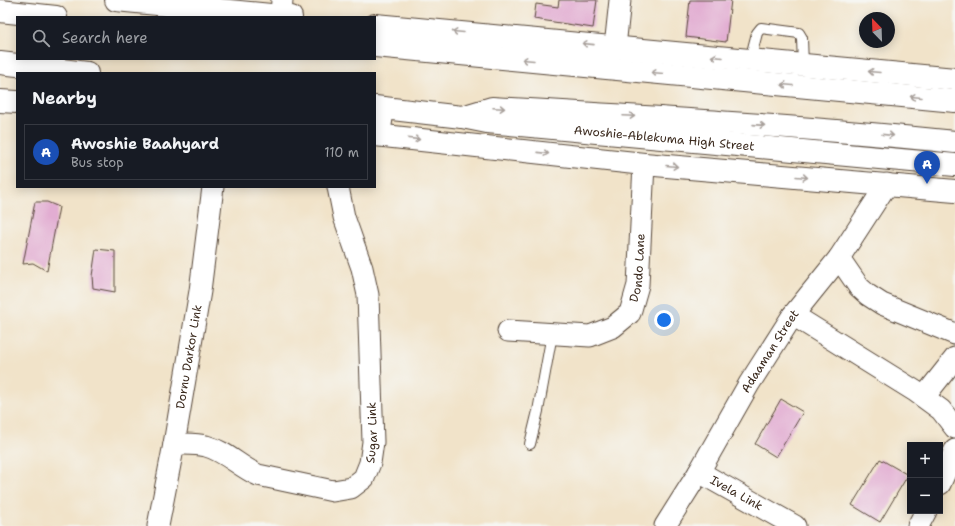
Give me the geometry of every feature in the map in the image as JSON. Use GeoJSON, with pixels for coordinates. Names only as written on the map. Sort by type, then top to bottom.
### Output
{"type":"FeatureCollection","features":[{"type":"Feature","properties":{"kind":"main road"},"geometry":{"type":"LineString","coordinates":[[116,0],[285,11]]}},
{"type":"Feature","properties":{"kind":"main road"},"geometry":{"type":"LineString","coordinates":[[12,14],[41,16]]}},
{"type":"Feature","properties":{"kind":"main road"},"geometry":{"type":"LineString","coordinates":[[376,25],[955,79]]}},
{"type":"Feature","properties":{"kind":"main road"},"geometry":{"type":"LineString","coordinates":[[376,46],[955,101]]}},
{"type":"Feature","properties":{"kind":"main road"},"geometry":{"type":"LineString","coordinates":[[14,62],[80,72]]}},
{"type":"Feature","properties":{"kind":"main road"},"geometry":{"type":"LineString","coordinates":[[0,100],[16,102]]}},
{"type":"Feature","properties":{"kind":"main road"},"geometry":{"type":"LineString","coordinates":[[379,108],[377,135],[644,164],[955,190]]}},
{"type":"Feature","properties":{"kind":"main road","name":"Awoshie-Ablekuma High Street"},"geometry":{"type":"LineString","coordinates":[[379,108],[462,117],[487,122],[955,165]]}},
{"type":"Feature","properties":{"kind":"main road"},"geometry":{"type":"LineString","coordinates":[[462,117],[492,108],[856,132],[955,142]]}},
{"type":"Feature","properties":{"kind":"street"},"geometry":{"type":"LineString","coordinates":[[615,47],[620,0]]}},
{"type":"Feature","properties":{"kind":"street","name":"Dondo Lane"},"geometry":{"type":"LineString","coordinates":[[508,331],[590,336],[613,327],[630,313],[638,285],[644,164]]}},
{"type":"Feature","properties":{"kind":"street","name":"Adaaman Street"},"geometry":{"type":"LineString","coordinates":[[664,526],[699,472],[749,384],[793,315],[838,258],[887,184]]}},
{"type":"Feature","properties":{"kind":"street","name":"Dornu Darkor Link"},"geometry":{"type":"LineString","coordinates":[[158,526],[174,444],[200,292],[213,188]]}},
{"type":"Feature","properties":{"kind":"street","name":"Sugar Link"},"geometry":{"type":"LineString","coordinates":[[174,444],[205,446],[218,451],[247,470],[258,475],[333,491],[351,488],[364,478],[370,464],[373,442],[368,295],[362,268],[344,217],[338,188]]}},
{"type":"Feature","properties":{"kind":"street"},"geometry":{"type":"LineString","coordinates":[[838,258],[859,287],[868,295],[882,304],[955,334]]}},
{"type":"Feature","properties":{"kind":"street"},"geometry":{"type":"LineString","coordinates":[[793,315],[924,397],[941,410],[955,428]]}},
{"type":"Feature","properties":{"kind":"street"},"geometry":{"type":"LineString","coordinates":[[924,397],[955,358]]}},
{"type":"Feature","properties":{"kind":"street"},"geometry":{"type":"LineString","coordinates":[[943,478],[955,450]]}},
{"type":"Feature","properties":{"kind":"street","name":"Ivela Link"},"geometry":{"type":"LineString","coordinates":[[699,472],[795,526]]}},
{"type":"Feature","properties":{"kind":"street"},"geometry":{"type":"LineString","coordinates":[[918,526],[924,514]]}},
{"type":"Feature","properties":{"kind":"lane"},"geometry":{"type":"LineString","coordinates":[[750,60],[756,32],[761,28],[799,33],[802,38],[803,65]]}},
{"type":"Feature","properties":{"kind":"lane"},"geometry":{"type":"LineString","coordinates":[[530,444],[540,404],[552,334]]}},
{"type":"Feature","properties":{"kind":"building"},"geometry":{"type":"Polygon","coordinates":[[[559,0],[597,0],[593,28],[534,19],[536,4],[558,7],[559,0]]]}},
{"type":"Feature","properties":{"kind":"building"},"geometry":{"type":"Polygon","coordinates":[[[690,0],[731,0],[726,42],[686,37],[690,0]]]}},
{"type":"Feature","properties":{"kind":"building"},"geometry":{"type":"Polygon","coordinates":[[[35,202],[47,202],[59,207],[47,271],[33,263],[23,264],[35,202]]]}},
{"type":"Feature","properties":{"kind":"building"},"geometry":{"type":"Polygon","coordinates":[[[96,249],[115,251],[115,292],[93,288],[92,276],[96,249]]]}},
{"type":"Feature","properties":{"kind":"building"},"geometry":{"type":"Polygon","coordinates":[[[781,399],[803,412],[776,457],[755,444],[781,399]]]}},
{"type":"Feature","properties":{"kind":"building"},"geometry":{"type":"Polygon","coordinates":[[[880,459],[907,474],[880,522],[852,505],[880,459]]]}},
{"type":"Feature","properties":{"kind":"place","name":"Awoshie Baahyard"},"geometry":{"type":"Point","coordinates":[927,184]}}]}
